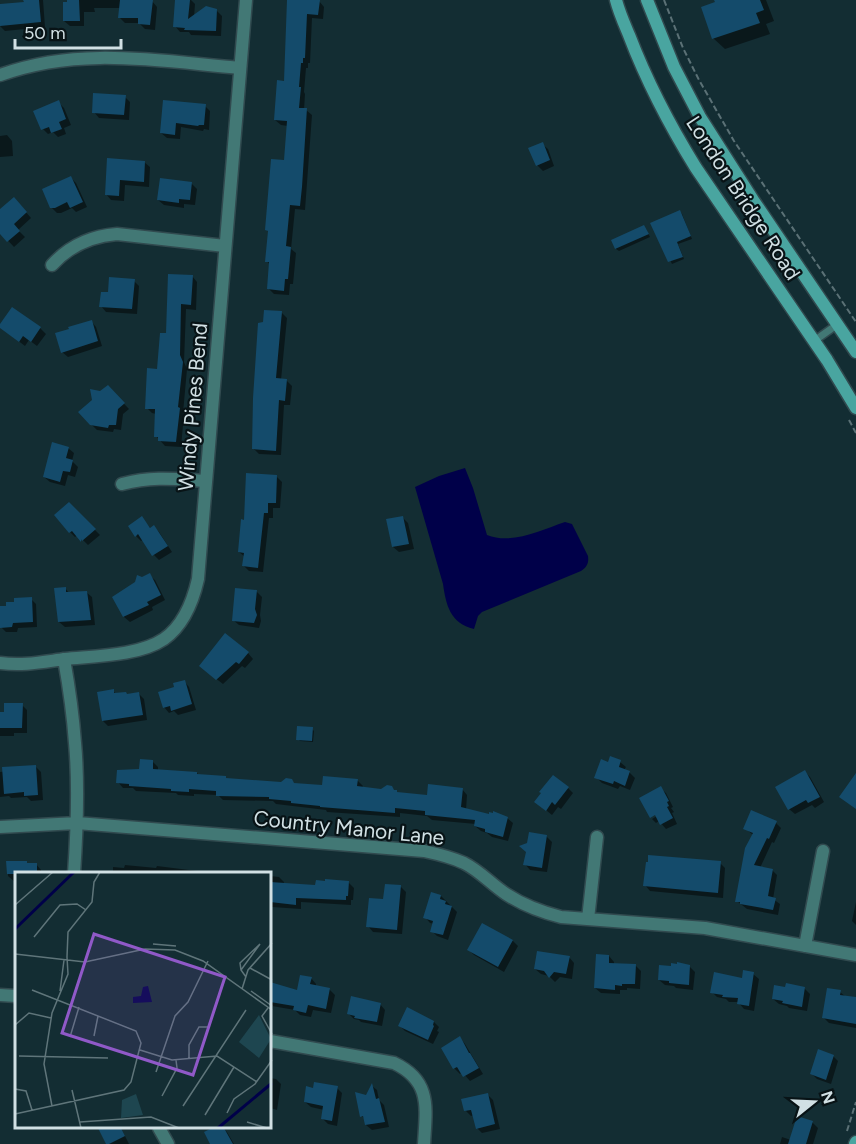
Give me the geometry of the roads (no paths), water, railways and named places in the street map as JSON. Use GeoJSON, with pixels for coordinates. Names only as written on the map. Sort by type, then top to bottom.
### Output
{"type":"FeatureCollection","features":[{"type":"Feature","properties":{"kind":"main road","name":"London Bridge Road"},"geometry":{"type":"LineString","coordinates":[[616,0],[639,62],[680,142],[814,341],[856,408]]}},
{"type":"Feature","properties":{"kind":"main road","name":"London Bridge Road"},"geometry":{"type":"LineString","coordinates":[[647,0],[674,67],[700,117],[856,352]]}},
{"type":"Feature","properties":{"kind":"street","name":"Windy Pines Bend"},"geometry":{"type":"LineString","coordinates":[[0,663],[32,664],[123,653],[148,647],[165,639],[178,626],[194,597],[198,579],[246,0]]}},
{"type":"Feature","properties":{"kind":"street"},"geometry":{"type":"LineString","coordinates":[[0,75],[52,61],[84,57],[116,57],[240,68]]}},
{"type":"Feature","properties":{"kind":"street"},"geometry":{"type":"LineString","coordinates":[[52,265],[69,249],[84,241],[117,234],[225,246]]}},
{"type":"Feature","properties":{"kind":"street"},"geometry":{"type":"LineString","coordinates":[[122,484],[155,478],[206,481]]}},
{"type":"Feature","properties":{"kind":"street"},"geometry":{"type":"LineString","coordinates":[[64,659],[76,744],[77,823],[74,872]]}},
{"type":"Feature","properties":{"kind":"street","name":"Country Manor Lane"},"geometry":{"type":"LineString","coordinates":[[0,827],[77,823],[424,851],[447,856],[465,864],[482,874],[505,893],[544,913],[561,917],[705,928],[856,955]]}},
{"type":"Feature","properties":{"kind":"street"},"geometry":{"type":"LineString","coordinates":[[588,919],[597,837]]}},
{"type":"Feature","properties":{"kind":"street"},"geometry":{"type":"LineString","coordinates":[[805,946],[823,851]]}},
{"type":"Feature","properties":{"kind":"street"},"geometry":{"type":"LineString","coordinates":[[0,995],[15,996]]}},
{"type":"Feature","properties":{"kind":"street"},"geometry":{"type":"LineString","coordinates":[[272,1041],[394,1063],[406,1069],[421,1085],[425,1096],[424,1144]]}},
{"type":"Feature","properties":{"kind":"street"},"geometry":{"type":"LineString","coordinates":[[160,1129],[168,1144]]}},
{"type":"Feature","properties":{"kind":"lane"},"geometry":{"type":"LineString","coordinates":[[814,341],[838,324]]}}]}
